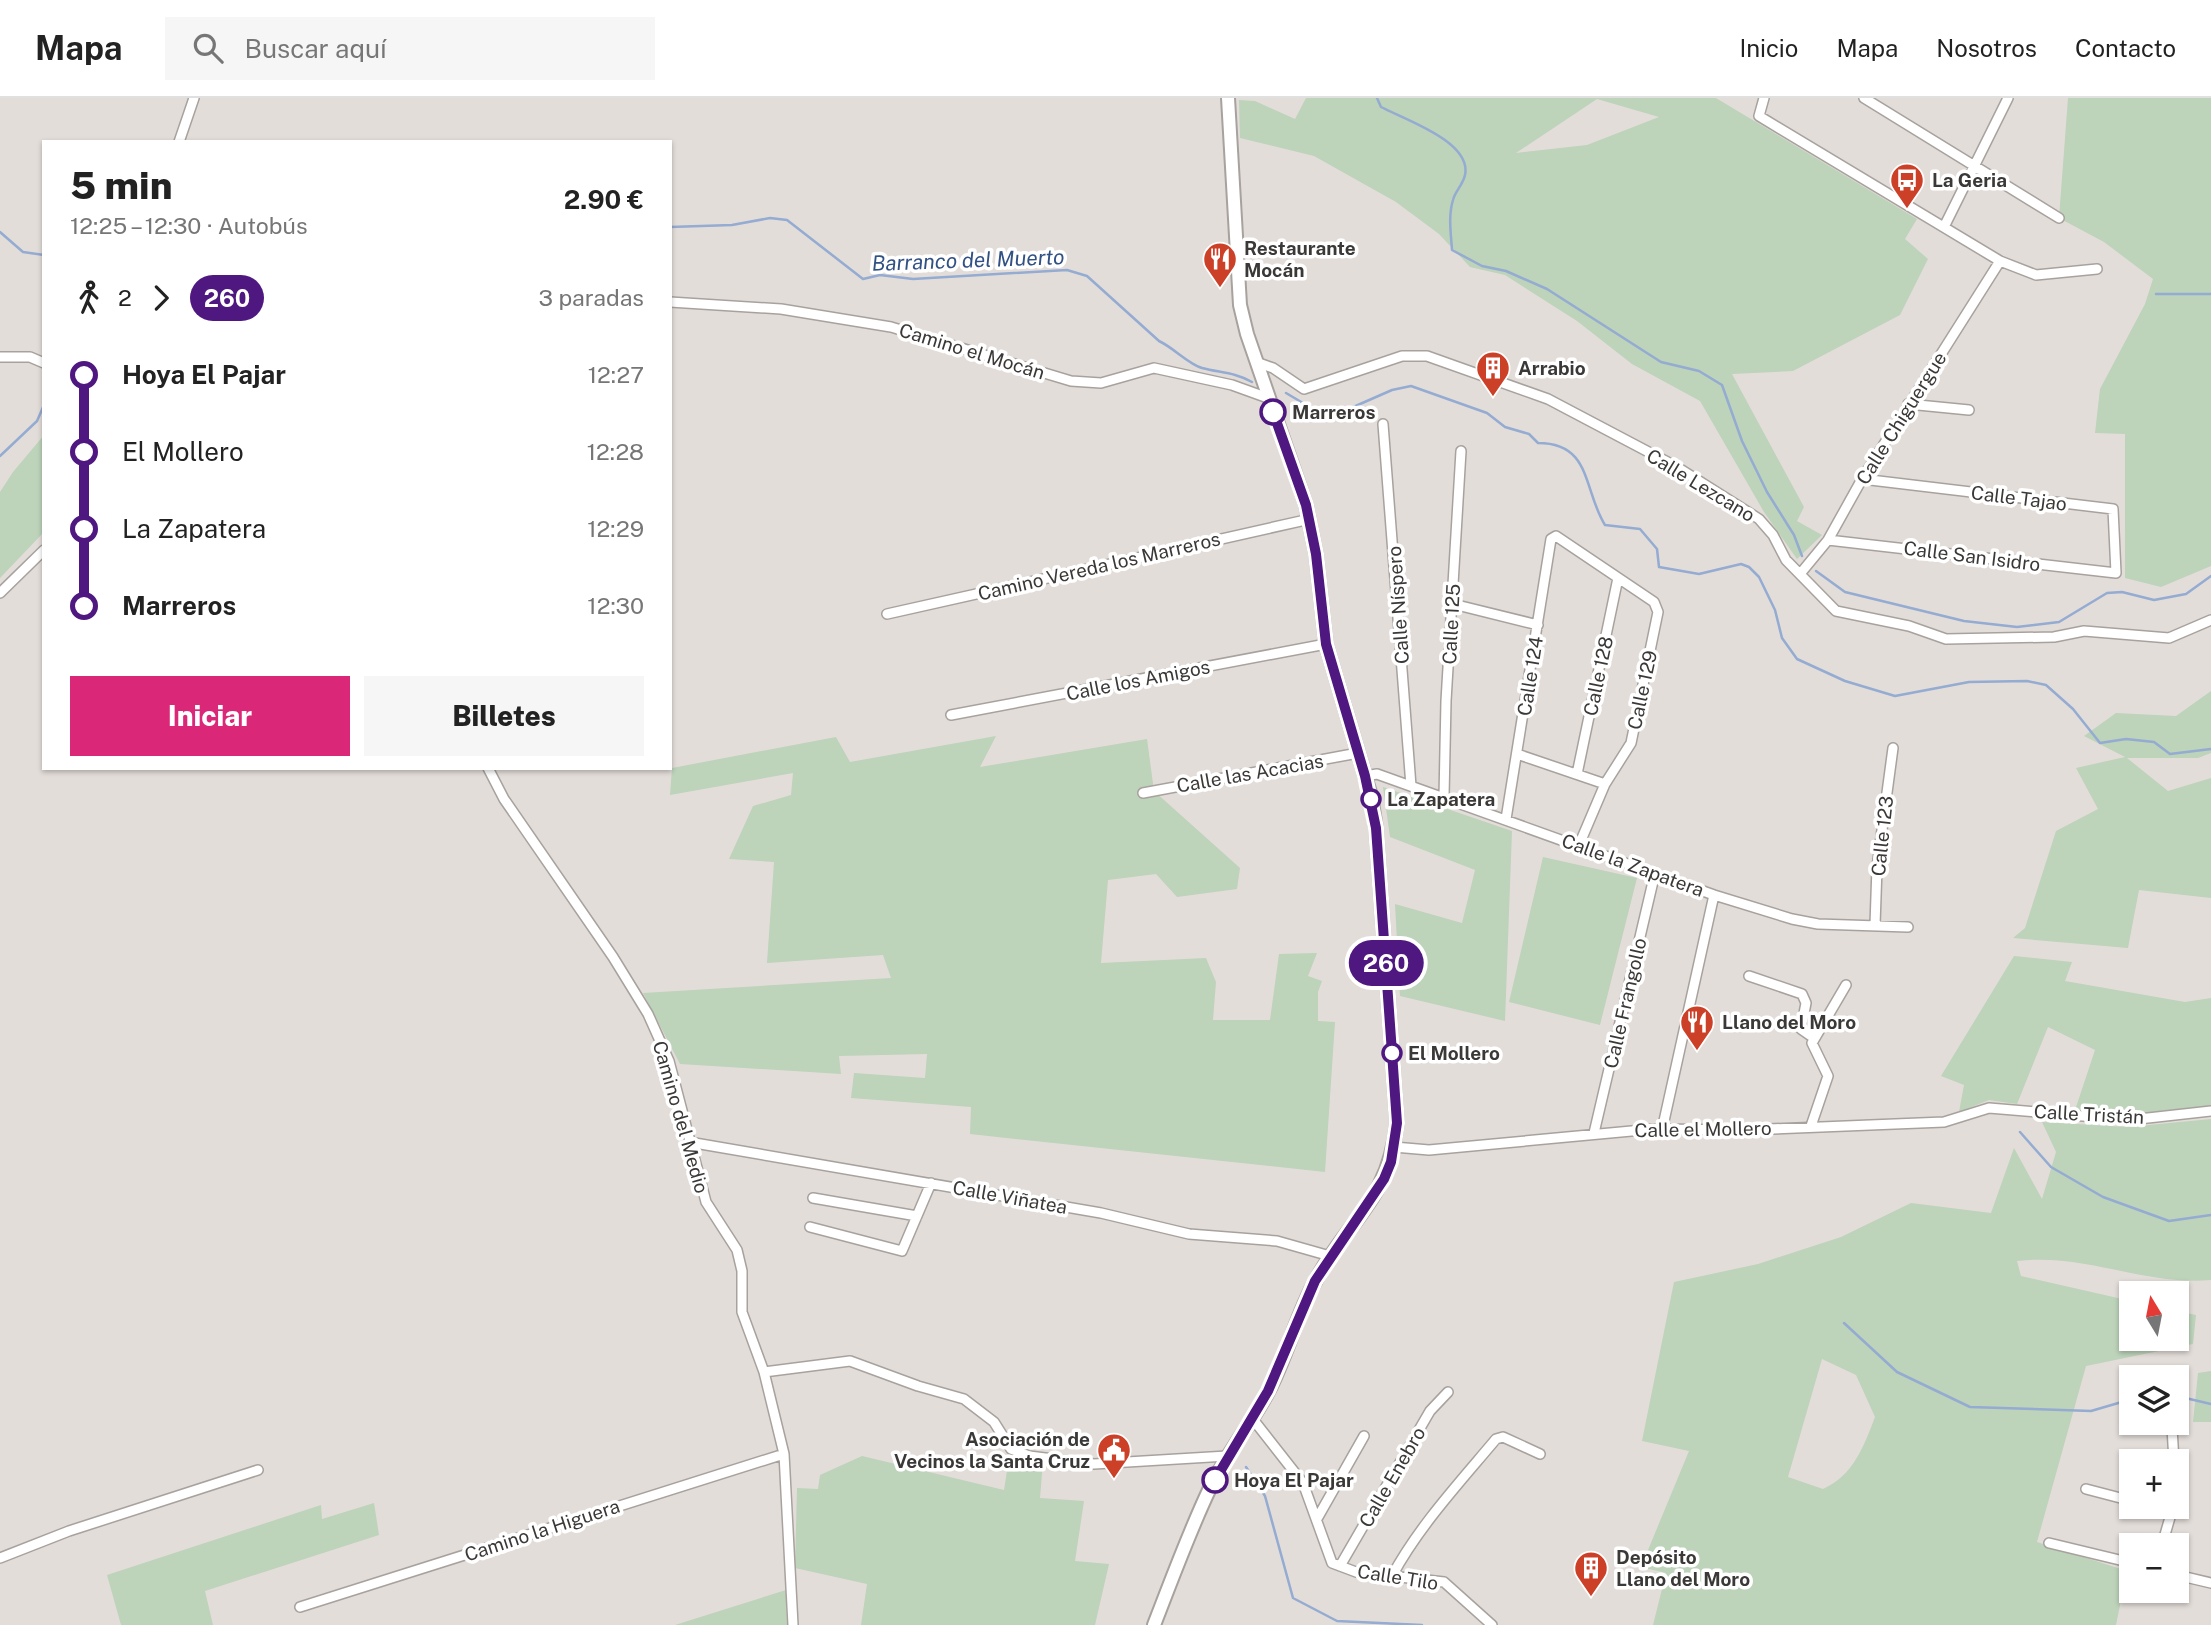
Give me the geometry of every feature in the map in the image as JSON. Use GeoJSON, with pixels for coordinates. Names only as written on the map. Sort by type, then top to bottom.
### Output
{"type":"FeatureCollection","features":[{"type":"Feature","properties":{"kind":"main road"},"geometry":{"type":"LineString","coordinates":[[1154,1625],[1210,1488],[1268,1391],[1302,1307],[1330,1256],[1374,1199],[1384,1179],[1394,1147],[1397,1123],[1376,828],[1365,776],[1326,644],[1310,519],[1244,324],[1237,278],[1228,98]]}},
{"type":"Feature","properties":{"kind":"street"},"geometry":{"type":"LineString","coordinates":[[181,140],[194,98]]}},
{"type":"Feature","properties":{"kind":"street"},"geometry":{"type":"LineString","coordinates":[[1765,98],[1759,116],[2000,261],[2036,275],[2097,269]]}},
{"type":"Feature","properties":{"kind":"street"},"geometry":{"type":"LineString","coordinates":[[1864,98],[2059,218]]}},
{"type":"Feature","properties":{"kind":"street"},"geometry":{"type":"LineString","coordinates":[[1944,227],[2005,99]]}},
{"type":"Feature","properties":{"kind":"street","name":"Calle Chiguergue"},"geometry":{"type":"LineString","coordinates":[[1800,574],[1828,540],[1908,404],[2000,261]]}},
{"type":"Feature","properties":{"kind":"street","name":"Camino el Mocán"},"geometry":{"type":"LineString","coordinates":[[672,302],[781,309],[891,327],[1071,381],[1101,383],[1154,368],[1232,385],[1268,398]]}},
{"type":"Feature","properties":{"kind":"street","name":"Calle Lezcano"},"geometry":{"type":"LineString","coordinates":[[1256,362],[1273,368],[1304,389],[1402,356],[1427,356],[1548,398],[1676,467],[1759,519],[1773,535],[1786,560],[1836,611],[1909,626],[1945,639],[2054,638],[2084,631],[2169,638],[2211,620]]}},
{"type":"Feature","properties":{"kind":"street"},"geometry":{"type":"LineString","coordinates":[[0,358],[30,357],[42,362]]}},
{"type":"Feature","properties":{"kind":"street"},"geometry":{"type":"LineString","coordinates":[[1908,404],[1969,410]]}},
{"type":"Feature","properties":{"kind":"street","name":"Calle Níspero"},"geometry":{"type":"LineString","coordinates":[[1383,424],[1411,786]]}},
{"type":"Feature","properties":{"kind":"street","name":"Calle 125"},"geometry":{"type":"LineString","coordinates":[[1444,797],[1461,451]]}},
{"type":"Feature","properties":{"kind":"street","name":"Calle Tajao"},"geometry":{"type":"LineString","coordinates":[[1862,479],[2113,509],[2116,573]]}},
{"type":"Feature","properties":{"kind":"street","name":"Camino Vereda los Marreros"},"geometry":{"type":"LineString","coordinates":[[887,614],[1310,519]]}},
{"type":"Feature","properties":{"kind":"street","name":"Calle 124"},"geometry":{"type":"LineString","coordinates":[[1507,819],[1551,539],[1556,536],[1618,579]]}},
{"type":"Feature","properties":{"kind":"street","name":"Calle San Isidro"},"geometry":{"type":"LineString","coordinates":[[1828,540],[2116,573]]}},
{"type":"Feature","properties":{"kind":"street"},"geometry":{"type":"LineString","coordinates":[[0,593],[42,552]]}},
{"type":"Feature","properties":{"kind":"street","name":"Calle 129"},"geometry":{"type":"LineString","coordinates":[[1579,845],[1605,784],[1631,743],[1658,606],[1618,579]]}},
{"type":"Feature","properties":{"kind":"street","name":"Calle 128"},"geometry":{"type":"LineString","coordinates":[[1577,774],[1618,579]]}},
{"type":"Feature","properties":{"kind":"street"},"geometry":{"type":"LineString","coordinates":[[1453,604],[1538,625]]}},
{"type":"Feature","properties":{"kind":"street","name":"Calle los Amigos"},"geometry":{"type":"LineString","coordinates":[[951,715],[1326,644]]}},
{"type":"Feature","properties":{"kind":"street","name":"Calle 123"},"geometry":{"type":"LineString","coordinates":[[1875,925],[1878,867],[1893,748]]}},
{"type":"Feature","properties":{"kind":"street","name":"Calle las Acacias"},"geometry":{"type":"LineString","coordinates":[[1143,793],[1358,753]]}},
{"type":"Feature","properties":{"kind":"street"},"geometry":{"type":"LineString","coordinates":[[1517,754],[1605,784]]}},
{"type":"Feature","properties":{"kind":"street","name":"Camino del Medio"},"geometry":{"type":"LineString","coordinates":[[489,770],[505,799],[613,957],[648,1014],[669,1061],[706,1202],[737,1250],[742,1272],[742,1312],[764,1372],[784,1454],[793,1625]]}},
{"type":"Feature","properties":{"kind":"street","name":"Calle la Zapatera"},"geometry":{"type":"LineString","coordinates":[[1365,776],[1377,774],[1714,895],[1818,924],[1908,927]]}},
{"type":"Feature","properties":{"kind":"street","name":"Calle Frangollo"},"geometry":{"type":"LineString","coordinates":[[1594,1133],[1655,873]]}},
{"type":"Feature","properties":{"kind":"street"},"geometry":{"type":"LineString","coordinates":[[1662,1129],[1714,895]]}},
{"type":"Feature","properties":{"kind":"street"},"geometry":{"type":"LineString","coordinates":[[1749,976],[1802,993],[1806,1003],[1801,1029],[1814,1038]]}},
{"type":"Feature","properties":{"kind":"street"},"geometry":{"type":"LineString","coordinates":[[1811,1126],[1828,1076],[1813,1050],[1814,1038],[1846,985]]}},
{"type":"Feature","properties":{"kind":"street","name":"Calle el Mollero"},"geometry":{"type":"LineString","coordinates":[[1394,1147],[1429,1150],[1594,1133],[1662,1129],[1944,1122],[1989,1108],[2010,1109]]}},
{"type":"Feature","properties":{"kind":"street","name":"Calle Tristán"},"geometry":{"type":"LineString","coordinates":[[2010,1109],[2130,1119],[2211,1111]]}},
{"type":"Feature","properties":{"kind":"street","name":"Calle Viñatea"},"geometry":{"type":"LineString","coordinates":[[689,1142],[1131,1219],[1189,1234],[1277,1241],[1330,1256]]}},
{"type":"Feature","properties":{"kind":"street"},"geometry":{"type":"LineString","coordinates":[[810,1227],[902,1251],[931,1183]]}},
{"type":"Feature","properties":{"kind":"street"},"geometry":{"type":"LineString","coordinates":[[813,1198],[918,1216]]}},
{"type":"Feature","properties":{"kind":"street"},"geometry":{"type":"LineString","coordinates":[[764,1372],[850,1361],[918,1386],[964,1398],[994,1422],[1011,1448],[1029,1456],[1094,1464],[1227,1456]]}},
{"type":"Feature","properties":{"kind":"street","name":"Calle Enebro"},"geometry":{"type":"LineString","coordinates":[[1340,1566],[1430,1411],[1448,1392]]}},
{"type":"Feature","properties":{"kind":"street","name":"Calle Tilo"},"geometry":{"type":"LineString","coordinates":[[1252,1418],[1299,1476],[1318,1517],[1327,1554],[1332,1563],[1356,1572],[1444,1582],[1492,1625]]}},
{"type":"Feature","properties":{"kind":"street"},"geometry":{"type":"LineString","coordinates":[[1318,1517],[1364,1436]]}},
{"type":"Feature","properties":{"kind":"street"},"geometry":{"type":"LineString","coordinates":[[1392,1576],[1404,1553],[1448,1494],[1496,1438],[1503,1437],[1540,1454]]}},
{"type":"Feature","properties":{"kind":"street","name":"Camino la Higuera"},"geometry":{"type":"LineString","coordinates":[[300,1607],[784,1454]]}},
{"type":"Feature","properties":{"kind":"street"},"geometry":{"type":"LineString","coordinates":[[0,1558],[69,1531],[258,1470]]}},
{"type":"Feature","properties":{"kind":"street"},"geometry":{"type":"LineString","coordinates":[[2086,1489],[2119,1498]]}},
{"type":"Feature","properties":{"kind":"street"},"geometry":{"type":"LineString","coordinates":[[2049,1543],[2119,1560]]}},
{"type":"Feature","properties":{"kind":"street"},"geometry":{"type":"LineString","coordinates":[[2189,1577],[2211,1583]]}},
{"type":"Feature","properties":{"kind":"green space"},"geometry":{"type":"Polygon","coordinates":[[[1306,98],[1716,98],[1917,219],[1905,239],[1928,259],[1900,315],[1793,371],[1732,374],[1804,507],[1797,521],[1822,535],[1797,559],[1764,512],[1700,401],[1632,364],[1577,321],[1505,275],[1470,267],[1439,234],[1396,202],[1314,156],[1240,138],[1239,100],[1255,101],[1295,119],[1306,98]],[[1597,99],[1516,153],[1587,145],[1659,117],[1597,99]]]}},
{"type":"Feature","properties":{"kind":"green space"},"geometry":{"type":"Polygon","coordinates":[[[2068,98],[2211,98],[2211,566],[2161,587],[2125,578],[2125,434],[2095,433],[2100,389],[2145,304],[2153,279],[2104,242],[2059,218],[2068,98]]]}},
{"type":"Feature","properties":{"kind":"green space"},"geometry":{"type":"Polygon","coordinates":[[[42,437],[42,534],[0,578],[0,492],[42,437]]]}},
{"type":"Feature","properties":{"kind":"green space"},"geometry":{"type":"Polygon","coordinates":[[[2211,691],[2211,753],[2198,758],[2127,758],[2168,791],[2211,778],[2211,898],[2139,890],[2128,948],[2013,938],[2025,928],[2056,831],[2098,809],[2076,768],[2125,757],[2084,736],[2116,713],[2176,716],[2211,691]]]}},
{"type":"Feature","properties":{"kind":"green space"},"geometry":{"type":"Polygon","coordinates":[[[996,736],[980,767],[1147,739],[1154,791],[1240,868],[1237,889],[1177,897],[1156,874],[1108,880],[1101,963],[1206,958],[1216,982],[1213,1020],[1270,1020],[1279,954],[1317,953],[1308,976],[1322,981],[1318,992],[1318,1021],[1335,1022],[1325,1172],[970,1134],[971,1107],[851,1098],[854,1073],[925,1078],[927,1054],[839,1056],[841,1074],[680,1064],[643,993],[891,978],[883,955],[767,963],[774,862],[729,859],[753,806],[791,795],[793,773],[670,795],[672,768],[836,737],[850,762],[996,736]]]}},
{"type":"Feature","properties":{"kind":"green space"},"geometry":{"type":"Polygon","coordinates":[[[1383,787],[1512,831],[1505,1021],[1400,996],[1395,904],[1462,923],[1475,870],[1390,837],[1383,787]]]}},
{"type":"Feature","properties":{"kind":"green space"},"geometry":{"type":"Polygon","coordinates":[[[1543,857],[1637,878],[1600,1025],[1509,1002],[1543,857]]]}},
{"type":"Feature","properties":{"kind":"green space"},"geometry":{"type":"Polygon","coordinates":[[[2014,956],[2072,962],[2065,981],[2185,1002],[2211,998],[2211,1108],[2134,1115],[2074,1113],[2095,1050],[2048,1027],[2017,1104],[1989,1100],[1959,1112],[1964,1085],[1941,1076],[2014,956]]]}},
{"type":"Feature","properties":{"kind":"green space"},"geometry":{"type":"Polygon","coordinates":[[[2211,1119],[2211,1280],[2163,1278],[2067,1261],[2017,1261],[2021,1276],[2119,1298],[2119,1351],[2159,1351],[2086,1366],[2037,1542],[2119,1568],[2120,1603],[2116,1625],[1653,1625],[1666,1573],[1641,1567],[1689,1451],[1642,1441],[1674,1282],[1758,1264],[1841,1237],[1911,1203],[1991,1213],[2014,1148],[2042,1199],[2056,1152],[2042,1122],[2128,1127],[2211,1119]],[[1822,1359],[1788,1477],[1823,1489],[1833,1483],[1856,1459],[1875,1417],[1856,1375],[1822,1359]]]}},
{"type":"Feature","properties":{"kind":"green space"},"geometry":{"type":"Polygon","coordinates":[[[2189,1314],[2196,1315],[2193,1344],[2189,1345],[2189,1314]]]}},
{"type":"Feature","properties":{"kind":"green space"},"geometry":{"type":"Polygon","coordinates":[[[2211,1371],[2211,1422],[2193,1422],[2198,1373],[2211,1371]]]}},
{"type":"Feature","properties":{"kind":"green space"},"geometry":{"type":"Polygon","coordinates":[[[862,1456],[1004,1490],[1009,1458],[1043,1461],[1040,1498],[1084,1501],[1075,1561],[1109,1564],[1095,1625],[861,1625],[867,1584],[795,1568],[797,1488],[818,1489],[820,1475],[862,1456]]]}},
{"type":"Feature","properties":{"kind":"green space"},"geometry":{"type":"Polygon","coordinates":[[[374,1503],[379,1535],[205,1591],[213,1625],[121,1625],[107,1575],[321,1505],[322,1519],[374,1503]]]}},
{"type":"Feature","properties":{"kind":"green space"},"geometry":{"type":"Polygon","coordinates":[[[786,1590],[787,1625],[675,1625],[786,1590]]]}},
{"type":"Feature","properties":{"kind":"waterway"},"geometry":{"type":"LineString","coordinates":[[1377,98],[1381,107],[1448,142],[1464,163],[1464,179],[1451,206],[1452,250],[1482,266],[1506,271],[1547,289],[1661,362],[1699,371],[1722,385],[1742,441],[1767,492],[1794,535],[1802,556]]}},
{"type":"Feature","properties":{"kind":"waterway","name":"Barranco del Muerto"},"geometry":{"type":"LineString","coordinates":[[672,227],[732,225],[770,218],[787,220],[863,279],[880,275],[913,279],[1067,270],[1087,276],[1159,341],[1191,363],[1252,382]]}},
{"type":"Feature","properties":{"kind":"waterway"},"geometry":{"type":"LineString","coordinates":[[0,232],[23,252],[42,255]]}},
{"type":"Feature","properties":{"kind":"waterway"},"geometry":{"type":"LineString","coordinates":[[2156,294],[2211,294]]}},
{"type":"Feature","properties":{"kind":"waterway","name":"Barranco del Muerto"},"geometry":{"type":"LineString","coordinates":[[1286,393],[1308,406],[1335,415],[1392,390],[1411,386],[1487,413],[1505,427],[1529,434],[1538,443],[1555,445],[1568,451],[1584,471],[1605,525],[1640,529],[1657,549],[1659,567],[1699,574],[1741,564],[1749,567],[1759,577],[1775,610],[1782,638],[1797,659],[1845,681],[1895,696],[1969,682],[2027,681],[2046,685],[2073,709],[2100,743],[2126,739],[2154,742],[2170,754],[2211,749]]}},
{"type":"Feature","properties":{"kind":"waterway","name":"Barranco del Muerto"},"geometry":{"type":"LineString","coordinates":[[0,456],[37,421],[42,410]]}},
{"type":"Feature","properties":{"kind":"waterway"},"geometry":{"type":"LineString","coordinates":[[1816,571],[1845,592],[1964,621],[2017,627],[2059,622],[2107,593],[2122,592],[2154,600],[2186,594],[2211,576]]}},
{"type":"Feature","properties":{"kind":"waterway"},"geometry":{"type":"LineString","coordinates":[[2020,1132],[2051,1167],[2103,1197],[2169,1221],[2211,1215]]}},
{"type":"Feature","properties":{"kind":"waterway"},"geometry":{"type":"LineString","coordinates":[[1844,1323],[1897,1372],[1970,1407],[2091,1411],[2119,1403]]}},
{"type":"Feature","properties":{"kind":"waterway"},"geometry":{"type":"LineString","coordinates":[[2189,1399],[2211,1404]]}},
{"type":"Feature","properties":{"kind":"waterway"},"geometry":{"type":"LineString","coordinates":[[1246,1467],[1265,1496],[1293,1598],[1337,1621],[1422,1625]]}},
{"type":"Feature","properties":{"kind":"bus line","name":"260"},"geometry":{"type":"LineString","coordinates":[[1215,1480],[1268,1391],[1315,1281],[1330,1256],[1374,1199],[1391,1162],[1397,1123],[1376,828],[1371,796],[1326,644],[1310,519],[1273,412]]}},
{"type":"Feature","properties":{"kind":"place","name":"La Geria"},"geometry":{"type":"Point","coordinates":[1907,210]}},
{"type":"Feature","properties":{"kind":"place","name":"Restaurante Mocán"},"geometry":{"type":"Point","coordinates":[1220,289]}},
{"type":"Feature","properties":{"kind":"place","name":"Arrabio"},"geometry":{"type":"Point","coordinates":[1493,398]}},
{"type":"Feature","properties":{"kind":"place","name":"Marreros"},"geometry":{"type":"Point","coordinates":[1273,412]}},
{"type":"Feature","properties":{"kind":"place","name":"La Zapatera"},"geometry":{"type":"Point","coordinates":[1371,799]}},
{"type":"Feature","properties":{"kind":"place","name":"Llano del Moro"},"geometry":{"type":"Point","coordinates":[1697,1052]}},
{"type":"Feature","properties":{"kind":"place","name":"El Mollero"},"geometry":{"type":"Point","coordinates":[1392,1053]}},
{"type":"Feature","properties":{"kind":"place","name":"Asociación de Vecinos la Santa Cruz"},"geometry":{"type":"Point","coordinates":[1114,1480]}},
{"type":"Feature","properties":{"kind":"place","name":"Hoya El Pajar"},"geometry":{"type":"Point","coordinates":[1215,1480]}},
{"type":"Feature","properties":{"kind":"place","name":"Depósito Llano del Moro"},"geometry":{"type":"Point","coordinates":[1591,1598]}}]}
